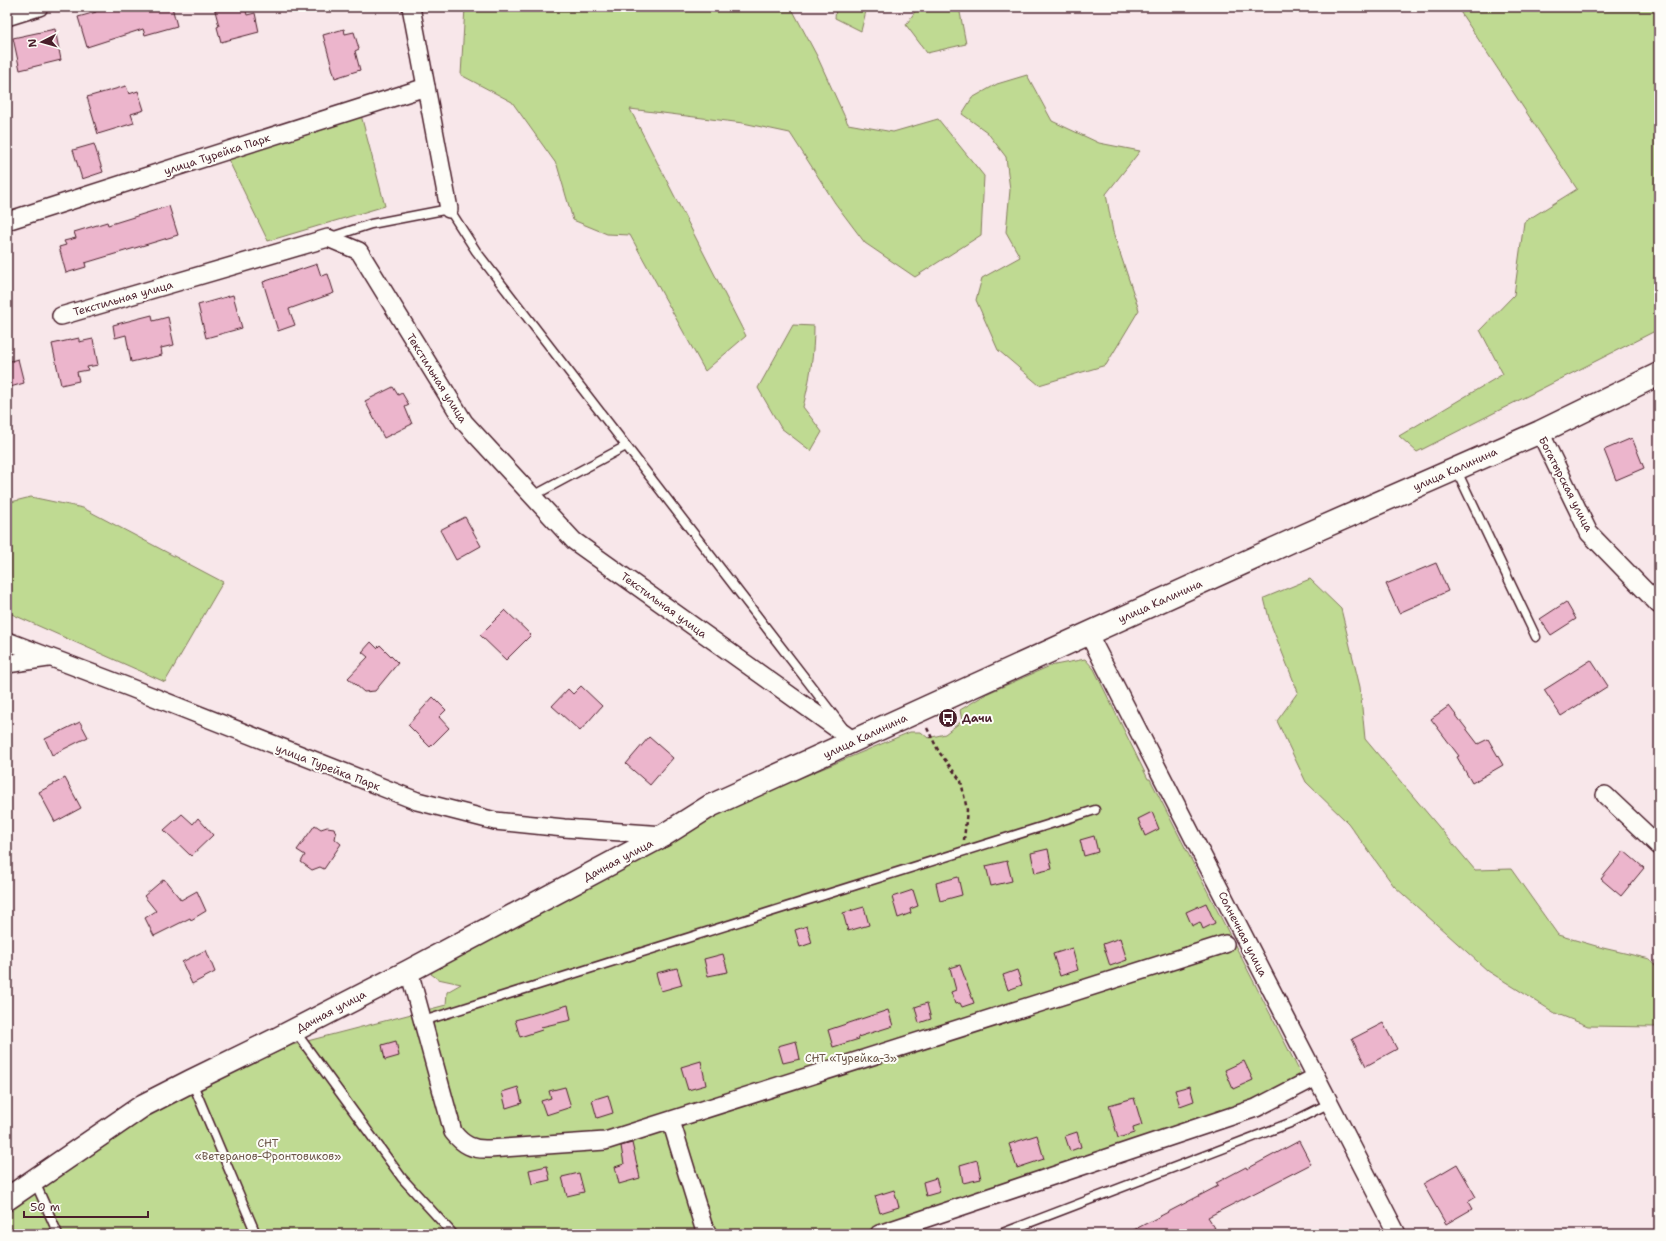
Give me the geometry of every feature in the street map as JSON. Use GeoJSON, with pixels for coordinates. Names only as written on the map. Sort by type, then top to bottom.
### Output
{"type":"FeatureCollection","features":[{"type":"Feature","properties":{"kind":"street"},"geometry":{"type":"LineString","coordinates":[[7,17],[39,7]]}},
{"type":"Feature","properties":{"kind":"street"},"geometry":{"type":"LineString","coordinates":[[411,7],[449,210]]}},
{"type":"Feature","properties":{"kind":"street","name":"улица Турейка Парк"},"geometry":{"type":"LineString","coordinates":[[7,221],[426,87]]}},
{"type":"Feature","properties":{"kind":"street","name":"Текстильная улица"},"geometry":{"type":"LineString","coordinates":[[61,316],[328,238],[359,251],[464,422],[574,541],[854,741]]}},
{"type":"Feature","properties":{"kind":"street","name":"улица Калинина"},"geometry":{"type":"LineString","coordinates":[[664,835],[710,806],[1088,633],[1456,468],[1540,432],[1659,374]]}},
{"type":"Feature","properties":{"kind":"street","name":"Богатырская улица"},"geometry":{"type":"LineString","coordinates":[[1540,432],[1589,533],[1659,605]]}},
{"type":"Feature","properties":{"kind":"street","name":"Солнечная улица"},"geometry":{"type":"LineString","coordinates":[[1088,633],[1397,1234]]}},
{"type":"Feature","properties":{"kind":"street","name":"улица Турейка Парк"},"geometry":{"type":"LineString","coordinates":[[7,641],[48,658],[131,688],[417,801],[495,821],[564,828],[664,835]]}},
{"type":"Feature","properties":{"kind":"street"},"geometry":{"type":"LineString","coordinates":[[7,664],[48,658]]}},
{"type":"Feature","properties":{"kind":"street"},"geometry":{"type":"LineString","coordinates":[[1605,795],[1659,846]]}},
{"type":"Feature","properties":{"kind":"street","name":"Дачная улица"},"geometry":{"type":"LineString","coordinates":[[7,1199],[144,1105],[409,971],[664,835]]}},
{"type":"Feature","properties":{"kind":"street"},"geometry":{"type":"LineString","coordinates":[[409,971],[453,1132],[460,1141],[469,1147],[478,1150],[605,1141],[1224,944]]}},
{"type":"Feature","properties":{"kind":"street"},"geometry":{"type":"LineString","coordinates":[[879,1234],[1256,1108],[1316,1077]]}},
{"type":"Feature","properties":{"kind":"street"},"geometry":{"type":"LineString","coordinates":[[671,1121],[703,1225],[708,1234]]}},
{"type":"Feature","properties":{"kind":"lane"},"geometry":{"type":"LineString","coordinates":[[328,238],[371,224],[449,210],[476,251],[854,741]]}},
{"type":"Feature","properties":{"kind":"lane"},"geometry":{"type":"LineString","coordinates":[[533,496],[626,446]]}},
{"type":"Feature","properties":{"kind":"lane"},"geometry":{"type":"LineString","coordinates":[[1456,468],[1536,637]]}},
{"type":"Feature","properties":{"kind":"lane"},"geometry":{"type":"LineString","coordinates":[[423,1021],[1095,810]]}},
{"type":"Feature","properties":{"kind":"lane"},"geometry":{"type":"LineString","coordinates":[[287,1034],[295,1031],[402,1178],[452,1234]]}},
{"type":"Feature","properties":{"kind":"lane"},"geometry":{"type":"LineString","coordinates":[[191,1081],[256,1234]]}},
{"type":"Feature","properties":{"kind":"lane"},"geometry":{"type":"LineString","coordinates":[[1000,1234],[1290,1123],[1330,1103]]}},
{"type":"Feature","properties":{"kind":"lane"},"geometry":{"type":"LineString","coordinates":[[35,1180],[58,1234]]}},
{"type":"Feature","properties":{"kind":"path"},"geometry":{"type":"LineString","coordinates":[[926,723],[928,732],[939,752],[961,781],[967,810],[966,831],[961,852]]}},
{"type":"Feature","properties":{"kind":"green space"},"geometry":{"type":"Polygon","coordinates":[[[465,7],[791,7],[817,56],[848,124],[893,132],[938,119],[984,176],[981,235],[915,277],[865,243],[835,203],[790,133],[743,123],[630,109],[746,336],[705,371],[630,235],[607,234],[573,220],[557,165],[512,102],[461,75],[465,7]]]}},
{"type":"Feature","properties":{"kind":"green space"},"geometry":{"type":"Polygon","coordinates":[[[836,7],[867,7],[861,31],[835,18],[836,7]]]}},
{"type":"Feature","properties":{"kind":"green space"},"geometry":{"type":"Polygon","coordinates":[[[918,7],[959,7],[966,44],[927,53],[906,25],[918,7]]]}},
{"type":"Feature","properties":{"kind":"green space"},"geometry":{"type":"Polygon","coordinates":[[[1457,7],[1659,7],[1659,329],[1417,452],[1399,436],[1503,374],[1480,330],[1514,295],[1524,222],[1577,189],[1457,7]]]}},
{"type":"Feature","properties":{"kind":"green space"},"geometry":{"type":"Polygon","coordinates":[[[1027,75],[1052,121],[1099,143],[1140,151],[1106,194],[1113,232],[1139,310],[1106,365],[1039,385],[998,350],[976,300],[982,278],[1020,257],[1006,232],[1010,190],[1006,157],[987,132],[962,114],[972,98],[997,84],[1027,75]]]}},
{"type":"Feature","properties":{"kind":"green space"},"geometry":{"type":"Polygon","coordinates":[[[361,115],[385,206],[268,241],[227,157],[361,115]]]}},
{"type":"Feature","properties":{"kind":"green space"},"geometry":{"type":"Polygon","coordinates":[[[793,325],[814,326],[811,367],[803,407],[822,432],[811,451],[781,428],[758,388],[793,325]]]}},
{"type":"Feature","properties":{"kind":"green space"},"geometry":{"type":"Polygon","coordinates":[[[31,497],[83,508],[223,582],[165,682],[7,612],[7,503],[31,497]]]}},
{"type":"Feature","properties":{"kind":"green space"},"geometry":{"type":"Polygon","coordinates":[[[1310,579],[1341,609],[1360,687],[1365,739],[1475,870],[1511,869],[1558,935],[1603,948],[1650,959],[1659,970],[1659,1022],[1655,1027],[1588,1026],[1555,1013],[1488,971],[1394,886],[1348,823],[1306,782],[1277,721],[1298,692],[1270,622],[1264,598],[1310,579]]]}},
{"type":"Feature","properties":{"kind":"green space","name":"СНТ «Турейка-3»"},"geometry":{"type":"Polygon","coordinates":[[[1085,659],[1094,669],[1148,779],[1150,779],[1305,1082],[879,1234],[7,1234],[7,1214],[115,1135],[187,1095],[292,1045],[446,1005],[447,992],[461,984],[438,979],[431,974],[435,967],[669,833],[910,732],[921,732],[928,738],[945,734],[962,721],[960,710],[988,693],[1050,666],[1085,659]]]}},
{"type":"Feature","properties":{"kind":"building"},"geometry":{"type":"Polygon","coordinates":[[[94,7],[172,7],[177,26],[145,35],[143,29],[87,47],[78,17],[96,12],[94,7]]]}},
{"type":"Feature","properties":{"kind":"building"},"geometry":{"type":"Polygon","coordinates":[[[214,7],[245,7],[247,15],[255,13],[259,32],[221,42],[214,7]]]}},
{"type":"Feature","properties":{"kind":"building"},"geometry":{"type":"Polygon","coordinates":[[[55,29],[61,60],[20,70],[13,38],[55,29]]]}},
{"type":"Feature","properties":{"kind":"building"},"geometry":{"type":"Polygon","coordinates":[[[344,29],[345,34],[354,32],[359,49],[355,51],[360,70],[335,78],[323,35],[344,29]]]}},
{"type":"Feature","properties":{"kind":"building"},"geometry":{"type":"Polygon","coordinates":[[[126,86],[129,94],[138,91],[144,110],[131,114],[134,123],[98,134],[87,97],[126,86]]]}},
{"type":"Feature","properties":{"kind":"building"},"geometry":{"type":"Polygon","coordinates":[[[94,144],[103,172],[82,179],[73,150],[94,144]]]}},
{"type":"Feature","properties":{"kind":"building"},"geometry":{"type":"Polygon","coordinates":[[[169,206],[178,235],[85,263],[86,267],[66,273],[59,247],[66,245],[64,241],[76,238],[74,232],[107,222],[108,225],[169,206]]]}},
{"type":"Feature","properties":{"kind":"building"},"geometry":{"type":"Polygon","coordinates":[[[317,264],[321,276],[328,274],[334,293],[289,309],[295,325],[278,331],[263,282],[317,264]]]}},
{"type":"Feature","properties":{"kind":"building"},"geometry":{"type":"Polygon","coordinates":[[[233,295],[242,328],[206,338],[198,305],[233,295]]]}},
{"type":"Feature","properties":{"kind":"building"},"geometry":{"type":"Polygon","coordinates":[[[152,315],[153,321],[168,317],[174,345],[161,348],[162,355],[131,362],[126,335],[115,338],[113,325],[152,315]]]}},
{"type":"Feature","properties":{"kind":"building"},"geometry":{"type":"Polygon","coordinates":[[[79,338],[79,342],[93,339],[98,365],[87,367],[88,370],[77,372],[79,381],[61,385],[52,344],[79,338]]]}},
{"type":"Feature","properties":{"kind":"building"},"geometry":{"type":"Polygon","coordinates":[[[18,359],[24,383],[7,388],[7,362],[18,359]]]}},
{"type":"Feature","properties":{"kind":"building"},"geometry":{"type":"Polygon","coordinates":[[[393,387],[398,395],[402,393],[409,405],[405,407],[412,424],[384,438],[365,401],[393,387]]]}},
{"type":"Feature","properties":{"kind":"building"},"geometry":{"type":"Polygon","coordinates":[[[1632,438],[1644,468],[1616,480],[1604,450],[1632,438]]]}},
{"type":"Feature","properties":{"kind":"building"},"geometry":{"type":"Polygon","coordinates":[[[465,517],[481,546],[456,560],[440,530],[465,517]]]}},
{"type":"Feature","properties":{"kind":"building"},"geometry":{"type":"Polygon","coordinates":[[[1436,563],[1448,591],[1399,613],[1386,584],[1436,563]]]}},
{"type":"Feature","properties":{"kind":"building"},"geometry":{"type":"Polygon","coordinates":[[[1566,602],[1576,619],[1551,635],[1540,619],[1566,602]]]}},
{"type":"Feature","properties":{"kind":"building"},"geometry":{"type":"Polygon","coordinates":[[[505,610],[531,635],[506,660],[480,635],[505,610]]]}},
{"type":"Feature","properties":{"kind":"building"},"geometry":{"type":"Polygon","coordinates":[[[371,642],[377,648],[380,645],[398,663],[375,691],[364,692],[348,678],[368,657],[362,652],[371,642]]]}},
{"type":"Feature","properties":{"kind":"building"},"geometry":{"type":"Polygon","coordinates":[[[1591,660],[1608,686],[1561,716],[1544,690],[1591,660]]]}},
{"type":"Feature","properties":{"kind":"building"},"geometry":{"type":"Polygon","coordinates":[[[581,686],[602,706],[580,731],[552,706],[568,689],[573,694],[581,686]]]}},
{"type":"Feature","properties":{"kind":"building"},"geometry":{"type":"Polygon","coordinates":[[[433,697],[446,710],[439,717],[449,728],[430,747],[408,725],[433,697]]]}},
{"type":"Feature","properties":{"kind":"building"},"geometry":{"type":"Polygon","coordinates":[[[1449,706],[1478,744],[1488,739],[1503,765],[1472,783],[1457,757],[1459,756],[1431,719],[1449,706]]]}},
{"type":"Feature","properties":{"kind":"building"},"geometry":{"type":"Polygon","coordinates":[[[80,722],[88,737],[52,755],[45,739],[80,722]]]}},
{"type":"Feature","properties":{"kind":"building"},"geometry":{"type":"Polygon","coordinates":[[[649,737],[673,758],[650,785],[626,764],[649,737]]]}},
{"type":"Feature","properties":{"kind":"building"},"geometry":{"type":"Polygon","coordinates":[[[65,778],[81,808],[55,822],[39,792],[65,778]]]}},
{"type":"Feature","properties":{"kind":"building"},"geometry":{"type":"Polygon","coordinates":[[[1152,812],[1159,829],[1145,836],[1138,819],[1152,812]]]}},
{"type":"Feature","properties":{"kind":"building"},"geometry":{"type":"Polygon","coordinates":[[[182,814],[193,824],[198,818],[213,835],[191,856],[164,830],[182,814]]]}},
{"type":"Feature","properties":{"kind":"building"},"geometry":{"type":"Polygon","coordinates":[[[315,825],[321,829],[327,827],[334,828],[336,834],[335,839],[341,844],[324,869],[320,867],[312,870],[301,862],[305,855],[297,850],[315,825]]]}},
{"type":"Feature","properties":{"kind":"building"},"geometry":{"type":"Polygon","coordinates":[[[1094,836],[1098,852],[1084,856],[1080,840],[1094,836]]]}},
{"type":"Feature","properties":{"kind":"building"},"geometry":{"type":"Polygon","coordinates":[[[1048,849],[1052,869],[1035,873],[1031,853],[1048,849]]]}},
{"type":"Feature","properties":{"kind":"building"},"geometry":{"type":"Polygon","coordinates":[[[1624,851],[1644,868],[1621,896],[1601,879],[1624,851]]]}},
{"type":"Feature","properties":{"kind":"building"},"geometry":{"type":"Polygon","coordinates":[[[1007,861],[1012,881],[991,886],[986,866],[1007,861]]]}},
{"type":"Feature","properties":{"kind":"building"},"geometry":{"type":"Polygon","coordinates":[[[958,877],[962,895],[940,901],[936,883],[958,877]]]}},
{"type":"Feature","properties":{"kind":"building"},"geometry":{"type":"Polygon","coordinates":[[[164,879],[181,900],[197,891],[206,911],[191,920],[190,918],[154,936],[145,918],[156,911],[144,896],[164,879]]]}},
{"type":"Feature","properties":{"kind":"building"},"geometry":{"type":"Polygon","coordinates":[[[913,890],[918,906],[910,909],[911,913],[898,918],[892,897],[913,890]]]}},
{"type":"Feature","properties":{"kind":"building"},"geometry":{"type":"Polygon","coordinates":[[[1206,903],[1215,923],[1203,929],[1200,922],[1192,926],[1186,912],[1206,903]]]}},
{"type":"Feature","properties":{"kind":"building"},"geometry":{"type":"Polygon","coordinates":[[[864,907],[869,925],[848,931],[843,913],[864,907]]]}},
{"type":"Feature","properties":{"kind":"building"},"geometry":{"type":"Polygon","coordinates":[[[807,926],[812,943],[800,947],[795,930],[807,926]]]}},
{"type":"Feature","properties":{"kind":"building"},"geometry":{"type":"Polygon","coordinates":[[[1120,938],[1127,960],[1110,966],[1103,944],[1120,938]]]}},
{"type":"Feature","properties":{"kind":"building"},"geometry":{"type":"Polygon","coordinates":[[[1072,948],[1078,970],[1060,976],[1053,954],[1072,948]]]}},
{"type":"Feature","properties":{"kind":"building"},"geometry":{"type":"Polygon","coordinates":[[[206,950],[215,972],[192,984],[182,962],[206,950]]]}},
{"type":"Feature","properties":{"kind":"building"},"geometry":{"type":"Polygon","coordinates":[[[723,954],[728,972],[708,976],[704,959],[723,954]]]}},
{"type":"Feature","properties":{"kind":"building"},"geometry":{"type":"Polygon","coordinates":[[[960,965],[974,1003],[962,1007],[960,1003],[955,1004],[951,992],[956,990],[950,968],[960,965]]]}},
{"type":"Feature","properties":{"kind":"building"},"geometry":{"type":"Polygon","coordinates":[[[677,968],[682,985],[661,991],[656,973],[677,968]]]}},
{"type":"Feature","properties":{"kind":"building"},"geometry":{"type":"Polygon","coordinates":[[[1017,970],[1022,985],[1008,990],[1003,975],[1017,970]]]}},
{"type":"Feature","properties":{"kind":"building"},"geometry":{"type":"Polygon","coordinates":[[[927,1003],[931,1019],[919,1023],[915,1007],[927,1003]]]}},
{"type":"Feature","properties":{"kind":"building"},"geometry":{"type":"Polygon","coordinates":[[[568,1005],[571,1020],[541,1027],[542,1030],[520,1037],[515,1020],[568,1005]]]}},
{"type":"Feature","properties":{"kind":"building"},"geometry":{"type":"Polygon","coordinates":[[[888,1010],[893,1026],[833,1047],[828,1030],[888,1010]]]}},
{"type":"Feature","properties":{"kind":"building"},"geometry":{"type":"Polygon","coordinates":[[[1383,1023],[1397,1049],[1366,1066],[1352,1039],[1383,1023]]]}},
{"type":"Feature","properties":{"kind":"building"},"geometry":{"type":"Polygon","coordinates":[[[396,1041],[399,1056],[385,1060],[382,1045],[396,1041]]]}},
{"type":"Feature","properties":{"kind":"building"},"geometry":{"type":"Polygon","coordinates":[[[796,1041],[800,1059],[783,1063],[778,1046],[796,1041]]]}},
{"type":"Feature","properties":{"kind":"building"},"geometry":{"type":"Polygon","coordinates":[[[701,1061],[706,1085],[688,1090],[681,1067],[701,1061]]]}},
{"type":"Feature","properties":{"kind":"building"},"geometry":{"type":"Polygon","coordinates":[[[1244,1061],[1253,1080],[1233,1089],[1225,1070],[1244,1061]]]}},
{"type":"Feature","properties":{"kind":"building"},"geometry":{"type":"Polygon","coordinates":[[[1190,1086],[1194,1101],[1180,1106],[1175,1090],[1190,1086]]]}},
{"type":"Feature","properties":{"kind":"building"},"geometry":{"type":"Polygon","coordinates":[[[518,1087],[522,1103],[506,1108],[502,1092],[518,1087]]]}},
{"type":"Feature","properties":{"kind":"building"},"geometry":{"type":"Polygon","coordinates":[[[565,1087],[571,1107],[546,1115],[541,1101],[551,1098],[549,1091],[565,1087]]]}},
{"type":"Feature","properties":{"kind":"building"},"geometry":{"type":"Polygon","coordinates":[[[608,1095],[613,1113],[597,1118],[592,1100],[608,1095]]]}},
{"type":"Feature","properties":{"kind":"building"},"geometry":{"type":"Polygon","coordinates":[[[1134,1098],[1142,1125],[1133,1128],[1134,1133],[1118,1138],[1109,1105],[1134,1098]]]}},
{"type":"Feature","properties":{"kind":"building"},"geometry":{"type":"Polygon","coordinates":[[[1077,1132],[1081,1147],[1070,1151],[1065,1136],[1077,1132]]]}},
{"type":"Feature","properties":{"kind":"building"},"geometry":{"type":"Polygon","coordinates":[[[1037,1135],[1044,1159],[1017,1168],[1009,1144],[1037,1135]]]}},
{"type":"Feature","properties":{"kind":"building"},"geometry":{"type":"Polygon","coordinates":[[[1299,1141],[1311,1164],[1208,1217],[1215,1228],[1204,1234],[1126,1234],[1218,1186],[1216,1183],[1246,1167],[1247,1169],[1299,1141]]]}},
{"type":"Feature","properties":{"kind":"building"},"geometry":{"type":"Polygon","coordinates":[[[632,1143],[640,1178],[619,1184],[615,1167],[624,1164],[621,1146],[632,1143]]]}},
{"type":"Feature","properties":{"kind":"building"},"geometry":{"type":"Polygon","coordinates":[[[977,1160],[981,1179],[963,1183],[960,1165],[977,1160]]]}},
{"type":"Feature","properties":{"kind":"building"},"geometry":{"type":"Polygon","coordinates":[[[1457,1164],[1476,1197],[1468,1202],[1472,1209],[1446,1224],[1423,1184],[1457,1164]]]}},
{"type":"Feature","properties":{"kind":"building"},"geometry":{"type":"Polygon","coordinates":[[[547,1166],[550,1180],[532,1184],[529,1170],[547,1166]]]}},
{"type":"Feature","properties":{"kind":"building"},"geometry":{"type":"Polygon","coordinates":[[[579,1173],[584,1192],[567,1196],[562,1177],[579,1173]]]}},
{"type":"Feature","properties":{"kind":"building"},"geometry":{"type":"Polygon","coordinates":[[[936,1178],[940,1192],[926,1196],[923,1182],[936,1178]]]}},
{"type":"Feature","properties":{"kind":"building"},"geometry":{"type":"Polygon","coordinates":[[[894,1190],[899,1207],[880,1213],[875,1196],[894,1190]]]}},
{"type":"Feature","properties":{"kind":"place","name":"Дачи"},"geometry":{"type":"Point","coordinates":[948,718]}},
{"type":"Feature","properties":{"kind":"park label","name":"СНТ «Ветеранов-Фронтовиков»"},"geometry":{"type":"Point","coordinates":[268,1149]}}]}
